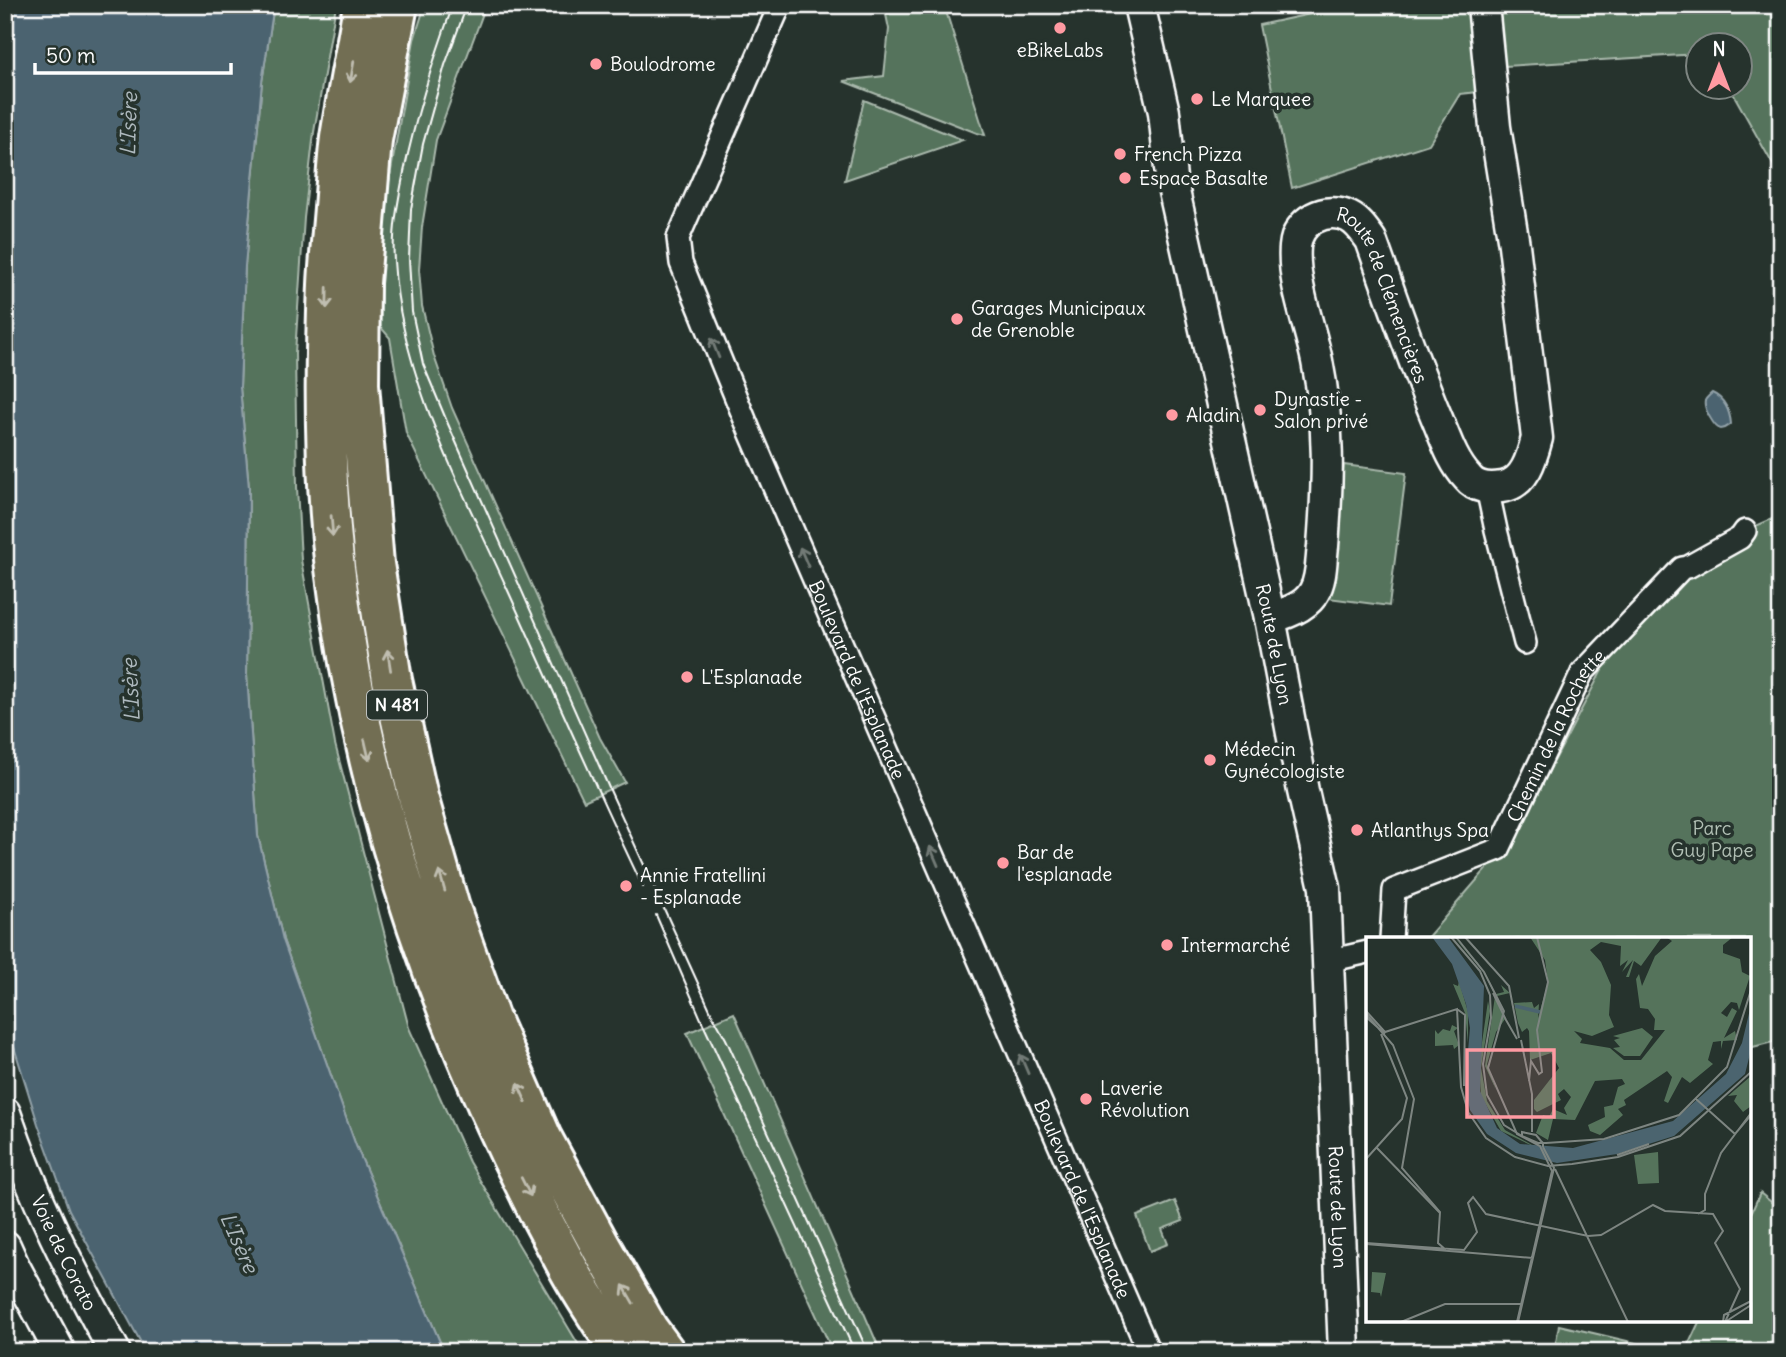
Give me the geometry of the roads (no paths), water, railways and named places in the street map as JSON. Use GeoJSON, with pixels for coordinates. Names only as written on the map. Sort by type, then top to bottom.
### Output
{"type":"FeatureCollection","features":[{"type":"Feature","properties":{"kind":"highway","name":"N 481"},"geometry":{"type":"LineString","coordinates":[[363,5],[340,140],[328,284],[326,382],[328,478],[335,568],[352,684],[379,805],[414,918],[457,1036],[508,1152],[566,1264],[621,1352]]}},
{"type":"Feature","properties":{"kind":"highway","name":"N 481"},"geometry":{"type":"LineString","coordinates":[[398,5],[372,141],[360,284],[359,384],[374,564],[392,680],[418,797],[450,908],[490,1019],[542,1138],[648,1329],[665,1352]]}},
{"type":"Feature","properties":{"kind":"street","name":"Boulevard de l'Esplanade"},"geometry":{"type":"LineString","coordinates":[[780,5],[678,238],[681,263],[750,432],[1149,1352]]}},
{"type":"Feature","properties":{"kind":"street"},"geometry":{"type":"LineString","coordinates":[[1120,5],[1146,118],[1168,155]]}},
{"type":"Feature","properties":{"kind":"street","name":"Route de Lyon"},"geometry":{"type":"LineString","coordinates":[[1139,5],[1164,112],[1171,178],[1270,618],[1303,791],[1325,888],[1344,1352]]}},
{"type":"Feature","properties":{"kind":"street"},"geometry":{"type":"LineString","coordinates":[[1483,5],[1495,127],[1514,245],[1537,438],[1530,462],[1520,478],[1506,487],[1487,488],[1525,643]]}},
{"type":"Feature","properties":{"kind":"street","name":"Route de Clémencières"},"geometry":{"type":"LineString","coordinates":[[1270,618],[1309,600],[1317,589],[1320,573],[1328,481],[1327,421],[1317,362],[1295,268],[1295,244],[1303,225],[1318,215],[1335,213],[1351,218],[1371,240],[1415,366],[1450,449],[1469,481],[1487,488]]}},
{"type":"Feature","properties":{"kind":"street","name":"Chemin de la Rochette"},"geometry":{"type":"LineString","coordinates":[[1391,937],[1394,890],[1499,849],[1582,673],[1682,568],[1689,567],[1740,538],[1745,531]]}},
{"type":"Feature","properties":{"kind":"street"},"geometry":{"type":"LineString","coordinates":[[1328,961],[1366,952]]}},
{"type":"Feature","properties":{"kind":"street","name":"Voie de Corato"},"geometry":{"type":"LineString","coordinates":[[5,1113],[28,1175],[63,1254],[115,1352]]}},
{"type":"Feature","properties":{"kind":"street"},"geometry":{"type":"LineString","coordinates":[[9,1256],[38,1352]]}},
{"type":"Feature","properties":{"kind":"street"},"geometry":{"type":"LineString","coordinates":[[9,1256],[60,1352]]}},
{"type":"Feature","properties":{"kind":"water","name":"L'Isère"},"geometry":{"type":"Polygon","coordinates":[[[5,5],[274,5],[262,82],[245,266],[240,387],[249,488],[247,675],[258,836],[283,940],[356,1146],[440,1342],[447,1352],[146,1352],[69,1210],[38,1124],[5,1010],[5,5]]]}},
{"type":"Feature","properties":{"kind":"water"},"geometry":{"type":"Polygon","coordinates":[[[1712,393],[1726,405],[1729,414],[1731,424],[1721,429],[1710,418],[1705,404],[1705,400],[1712,393]]]}},
{"type":"Feature","properties":{"kind":"tram line"},"geometry":{"type":"LineString","coordinates":[[453,5],[420,109],[396,216],[394,261],[408,346],[434,427],[451,467],[643,887]]}},
{"type":"Feature","properties":{"kind":"tram line"},"geometry":{"type":"LineString","coordinates":[[467,5],[445,65],[423,144],[411,209],[409,259],[412,312],[423,364],[609,788],[868,1352]]}},
{"type":"Feature","properties":{"kind":"tram line"},"geometry":{"type":"LineString","coordinates":[[656,915],[704,1026],[855,1352]]}},
{"type":"Feature","properties":{"kind":"place","name":"eBikeLabs"},"geometry":{"type":"Point","coordinates":[1060,28]}},
{"type":"Feature","properties":{"kind":"place","name":"Boulodrome"},"geometry":{"type":"Point","coordinates":[596,64]}},
{"type":"Feature","properties":{"kind":"place","name":"Le Marquee"},"geometry":{"type":"Point","coordinates":[1197,99]}},
{"type":"Feature","properties":{"kind":"place","name":"French Pizza"},"geometry":{"type":"Point","coordinates":[1120,154]}},
{"type":"Feature","properties":{"kind":"place","name":"Espace Basalte"},"geometry":{"type":"Point","coordinates":[1125,178]}},
{"type":"Feature","properties":{"kind":"place","name":"Garages Municipaux de Grenoble"},"geometry":{"type":"Point","coordinates":[957,319]}},
{"type":"Feature","properties":{"kind":"place","name":"Dynastie - Salon privé"},"geometry":{"type":"Point","coordinates":[1260,410]}},
{"type":"Feature","properties":{"kind":"place","name":"Aladin"},"geometry":{"type":"Point","coordinates":[1172,415]}},
{"type":"Feature","properties":{"kind":"place","name":"L'Esplanade"},"geometry":{"type":"Point","coordinates":[687,677]}},
{"type":"Feature","properties":{"kind":"place","name":"Médecin Gynécologiste"},"geometry":{"type":"Point","coordinates":[1210,760]}},
{"type":"Feature","properties":{"kind":"place","name":"Atlanthys Spa"},"geometry":{"type":"Point","coordinates":[1357,830]}},
{"type":"Feature","properties":{"kind":"place","name":"Bar de l'esplanade"},"geometry":{"type":"Point","coordinates":[1003,863]}},
{"type":"Feature","properties":{"kind":"place","name":"Annie Fratellini - Esplanade"},"geometry":{"type":"Point","coordinates":[626,886]}},
{"type":"Feature","properties":{"kind":"place","name":"Intermarché"},"geometry":{"type":"Point","coordinates":[1167,945]}},
{"type":"Feature","properties":{"kind":"place","name":"Laverie Révolution"},"geometry":{"type":"Point","coordinates":[1086,1099]}},
{"type":"Feature","properties":{"kind":"park label","name":"Parc Guy Pape"},"geometry":{"type":"Point","coordinates":[1712,839]}}]}
